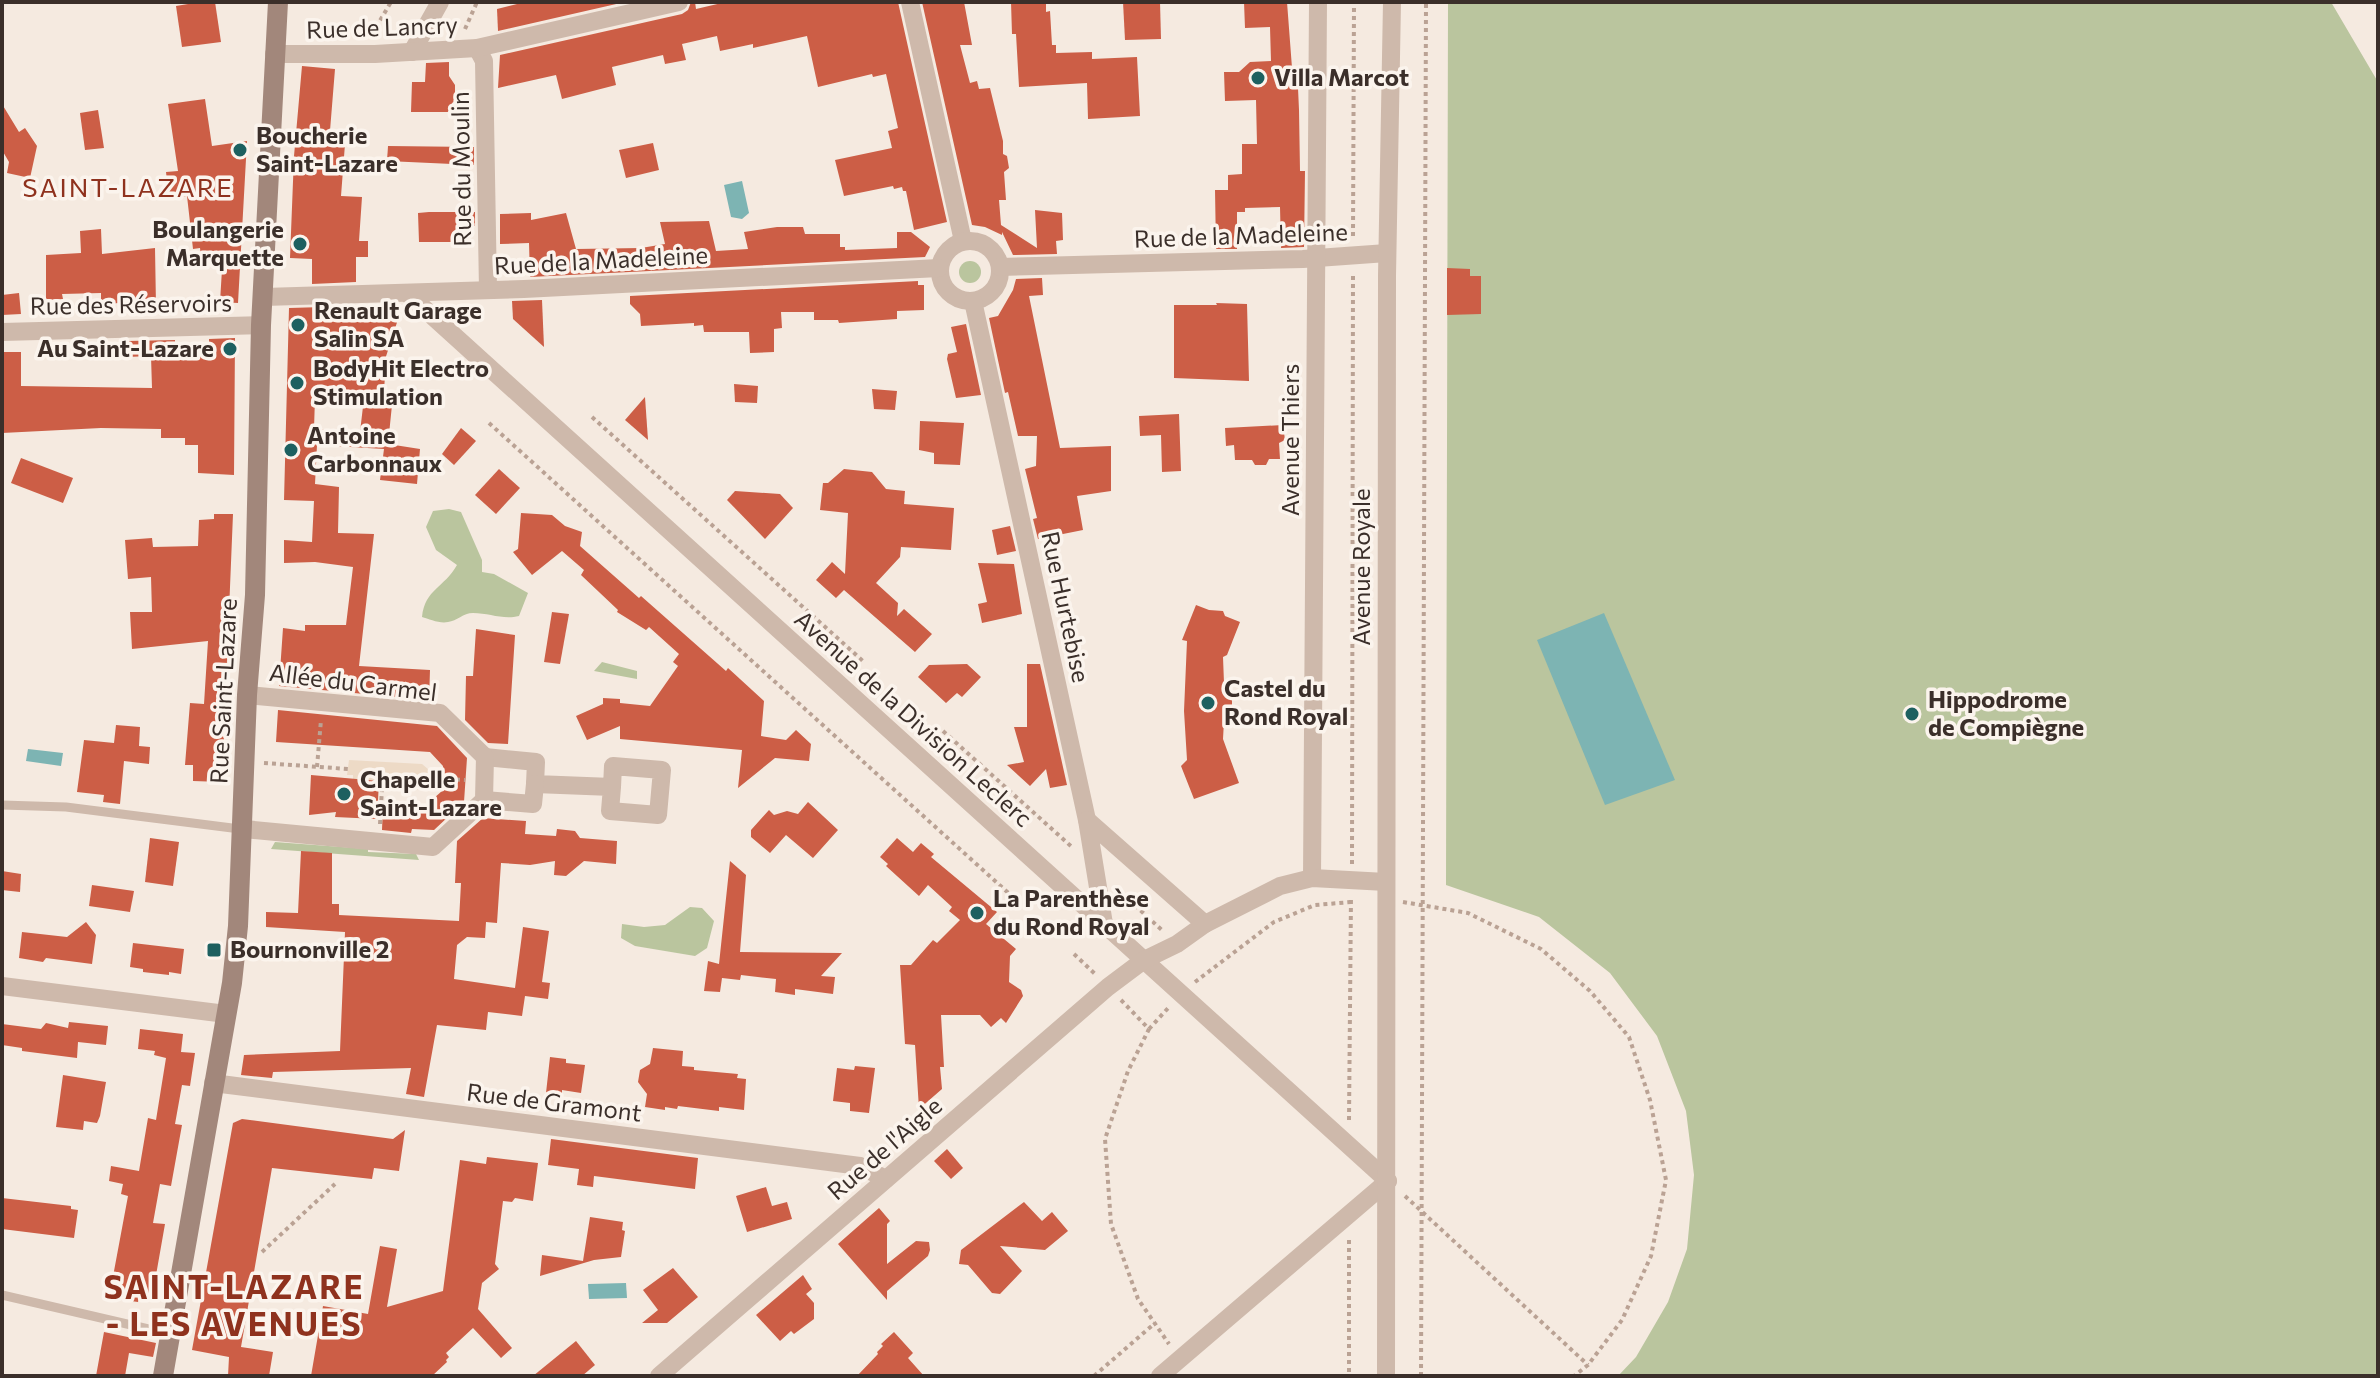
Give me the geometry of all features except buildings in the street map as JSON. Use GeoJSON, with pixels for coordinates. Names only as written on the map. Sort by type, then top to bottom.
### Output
{"type":"FeatureCollection","features":[{"type":"Feature","properties":{"kind":"main road","name":"Rue Saint-Lazare"},"geometry":{"type":"LineString","coordinates":[[163,1376],[236,953],[244,829],[247,695],[255,595],[261,325],[278,2]]}},
{"type":"Feature","properties":{"kind":"street"},"geometry":{"type":"LineString","coordinates":[[412,52],[440,2]]}},
{"type":"Feature","properties":{"kind":"street","name":"Rue de Lancry"},"geometry":{"type":"LineString","coordinates":[[274,54],[468,49],[679,2]]}},
{"type":"Feature","properties":{"kind":"street"},"geometry":{"type":"LineString","coordinates":[[910,2],[963,241]]}},
{"type":"Feature","properties":{"kind":"street","name":"Avenue Thiers"},"geometry":{"type":"LineString","coordinates":[[1312,878],[1318,2]]}},
{"type":"Feature","properties":{"kind":"street","name":"Avenue Royale"},"geometry":{"type":"LineString","coordinates":[[1386,1376],[1387,253],[1392,2]]}},
{"type":"Feature","properties":{"kind":"street","name":"Rue du Moulin"},"geometry":{"type":"LineString","coordinates":[[468,49],[484,61],[488,290]]}},
{"type":"Feature","properties":{"kind":"street"},"geometry":{"type":"LineString","coordinates":[[963,241],[983,243],[997,257],[1000,267],[996,285],[983,298],[973,301],[964,301],[948,292],[943,286],[939,268],[947,250],[963,241]]}},
{"type":"Feature","properties":{"kind":"street","name":"Rue de la Madeleine"},"geometry":{"type":"LineString","coordinates":[[1000,267],[1353,257],[1387,253]]}},
{"type":"Feature","properties":{"kind":"street","name":"Rue de la Madeleine"},"geometry":{"type":"LineString","coordinates":[[264,297],[488,290],[939,268]]}},
{"type":"Feature","properties":{"kind":"street","name":"Avenue de la Division Leclerc"},"geometry":{"type":"LineString","coordinates":[[407,293],[1388,1181]]}},
{"type":"Feature","properties":{"kind":"street","name":"Rue Hurtebise"},"geometry":{"type":"LineString","coordinates":[[973,301],[1087,820],[1104,924]]}},
{"type":"Feature","properties":{"kind":"street","name":"Rue des Réservoirs"},"geometry":{"type":"LineString","coordinates":[[2,332],[261,325]]}},
{"type":"Feature","properties":{"kind":"street","name":"Allée du Carmel"},"geometry":{"type":"LineString","coordinates":[[247,695],[440,713],[485,757]]}},
{"type":"Feature","properties":{"kind":"street"},"geometry":{"type":"LineString","coordinates":[[244,829],[433,847],[484,800],[485,757],[536,762],[533,804],[484,800]]}},
{"type":"Feature","properties":{"kind":"street"},"geometry":{"type":"LineString","coordinates":[[535,784],[612,787]]}},
{"type":"Feature","properties":{"kind":"street"},"geometry":{"type":"LineString","coordinates":[[1087,820],[1205,924]]}},
{"type":"Feature","properties":{"kind":"street","name":"Rue de l'Aigle"},"geometry":{"type":"LineString","coordinates":[[659,1376],[1108,987],[1144,960],[1177,944],[1205,924],[1280,886],[1312,878],[1351,879],[1386,891]]}},
{"type":"Feature","properties":{"kind":"street"},"geometry":{"type":"LineString","coordinates":[[2,986],[226,1014]]}},
{"type":"Feature","properties":{"kind":"street","name":"Rue de Gramont"},"geometry":{"type":"LineString","coordinates":[[213,1083],[860,1166],[886,1179]]}},
{"type":"Feature","properties":{"kind":"street"},"geometry":{"type":"LineString","coordinates":[[1160,1376],[1388,1181]]}},
{"type":"Feature","properties":{"kind":"lane"},"geometry":{"type":"LineString","coordinates":[[2,805],[66,807],[244,829]]}},
{"type":"Feature","properties":{"kind":"lane"},"geometry":{"type":"LineString","coordinates":[[2,1295],[171,1334]]}},
{"type":"Feature","properties":{"kind":"path"},"geometry":{"type":"LineString","coordinates":[[360,54],[391,2]]}},
{"type":"Feature","properties":{"kind":"path"},"geometry":{"type":"LineString","coordinates":[[468,49],[468,18],[477,2]]}},
{"type":"Feature","properties":{"kind":"path"},"geometry":{"type":"LineString","coordinates":[[1349,1125],[1354,2]]}},
{"type":"Feature","properties":{"kind":"path"},"geometry":{"type":"LineString","coordinates":[[1421,1376],[1426,2]]}},
{"type":"Feature","properties":{"kind":"path"},"geometry":{"type":"LineString","coordinates":[[592,417],[864,662]]}},
{"type":"Feature","properties":{"kind":"path"},"geometry":{"type":"LineString","coordinates":[[489,423],[1015,899]]}},
{"type":"Feature","properties":{"kind":"path"},"geometry":{"type":"LineString","coordinates":[[317,767],[322,702]]}},
{"type":"Feature","properties":{"kind":"path"},"geometry":{"type":"LineString","coordinates":[[943,731],[1177,944]]}},
{"type":"Feature","properties":{"kind":"path"},"geometry":{"type":"LineString","coordinates":[[246,761],[348,769]]}},
{"type":"Feature","properties":{"kind":"path"},"geometry":{"type":"LineString","coordinates":[[432,778],[468,780],[469,772]]}},
{"type":"Feature","properties":{"kind":"path"},"geometry":{"type":"LineString","coordinates":[[381,812],[382,788]]}},
{"type":"Feature","properties":{"kind":"path"},"geometry":{"type":"LineString","coordinates":[[1180,1359],[1138,1299],[1111,1224],[1105,1139],[1128,1071],[1149,1029],[1181,994],[1274,922],[1315,905],[1351,902],[1386,891],[1423,905],[1468,913],[1541,949],[1590,991],[1629,1037],[1650,1100],[1666,1180],[1651,1256],[1622,1320],[1588,1365],[1574,1376]]}},
{"type":"Feature","properties":{"kind":"path"},"geometry":{"type":"LineString","coordinates":[[1074,954],[1149,1029]]}},
{"type":"Feature","properties":{"kind":"path"},"geometry":{"type":"LineString","coordinates":[[1388,1181],[1588,1365]]}},
{"type":"Feature","properties":{"kind":"path"},"geometry":{"type":"LineString","coordinates":[[262,1252],[335,1184]]}},
{"type":"Feature","properties":{"kind":"path"},"geometry":{"type":"LineString","coordinates":[[1349,1240],[1349,1376]]}},
{"type":"Feature","properties":{"kind":"path"},"geometry":{"type":"LineString","coordinates":[[1094,1376],[1155,1323]]}},
{"type":"Feature","properties":{"kind":"green space","name":"Hippodrome de Compiègne"},"geometry":{"type":"Polygon","coordinates":[[[1448,2],[2331,2],[2378,82],[2378,1376],[1618,1376],[1636,1357],[1668,1302],[1687,1249],[1694,1175],[1686,1111],[1657,1036],[1610,973],[1539,917],[1446,885],[1448,2]]]}},
{"type":"Feature","properties":{"kind":"green space"},"geometry":{"type":"Polygon","coordinates":[[[966,261],[974,261],[981,272],[974,283],[966,283],[959,276],[959,268],[966,261]]]}},
{"type":"Feature","properties":{"kind":"green space"},"geometry":{"type":"Polygon","coordinates":[[[449,509],[461,512],[482,560],[482,572],[494,574],[528,593],[519,616],[473,613],[445,622],[422,617],[431,594],[457,565],[436,550],[426,527],[433,511],[449,509]]]}},
{"type":"Feature","properties":{"kind":"green space"},"geometry":{"type":"Polygon","coordinates":[[[602,662],[637,671],[637,679],[594,671],[602,662]]]}},
{"type":"Feature","properties":{"kind":"green space"},"geometry":{"type":"Polygon","coordinates":[[[275,842],[416,854],[419,860],[271,849],[275,842]]]}},
{"type":"Feature","properties":{"kind":"green space"},"geometry":{"type":"Polygon","coordinates":[[[690,907],[702,908],[714,921],[707,948],[695,956],[635,946],[621,938],[622,924],[644,927],[665,925],[690,907]]]}},
{"type":"Feature","properties":{"kind":"shaded area"},"geometry":{"type":"Polygon","coordinates":[[[349,760],[422,764],[432,778],[424,790],[382,788],[381,781],[353,779],[353,775],[347,775],[349,760]]]}},
{"type":"Feature","properties":{"kind":"water"},"geometry":{"type":"Polygon","coordinates":[[[742,181],[749,213],[742,219],[731,217],[724,185],[742,181]]]}},
{"type":"Feature","properties":{"kind":"water"},"geometry":{"type":"Polygon","coordinates":[[[1604,613],[1675,780],[1605,805],[1537,640],[1604,613]]]}},
{"type":"Feature","properties":{"kind":"water"},"geometry":{"type":"Polygon","coordinates":[[[28,749],[63,753],[61,766],[26,761],[28,749]]]}},
{"type":"Feature","properties":{"kind":"water"},"geometry":{"type":"Polygon","coordinates":[[[626,1283],[627,1298],[589,1299],[588,1284],[626,1283]]]}},
{"type":"Feature","properties":{"kind":"place","name":"Villa Marcot"},"geometry":{"type":"Point","coordinates":[1258,78]}},
{"type":"Feature","properties":{"kind":"place","name":"Boucherie Saint-Lazare"},"geometry":{"type":"Point","coordinates":[240,150]}},
{"type":"Feature","properties":{"kind":"place","name":"Boulangerie Marquette"},"geometry":{"type":"Point","coordinates":[300,244]}},
{"type":"Feature","properties":{"kind":"place","name":"Renault Garage Salin SA"},"geometry":{"type":"Point","coordinates":[298,325]}},
{"type":"Feature","properties":{"kind":"place","name":"Au Saint-Lazare"},"geometry":{"type":"Point","coordinates":[230,349]}},
{"type":"Feature","properties":{"kind":"place","name":"BodyHit Electro Stimulation"},"geometry":{"type":"Point","coordinates":[297,383]}},
{"type":"Feature","properties":{"kind":"place","name":"Antoine Carbonnaux"},"geometry":{"type":"Point","coordinates":[291,450]}},
{"type":"Feature","properties":{"kind":"place","name":"Castel du Rond Royal"},"geometry":{"type":"Point","coordinates":[1208,703]}},
{"type":"Feature","properties":{"kind":"place","name":"Hippodrome de Compiègne"},"geometry":{"type":"Point","coordinates":[1912,714]}},
{"type":"Feature","properties":{"kind":"place","name":"Chapelle Saint-Lazare"},"geometry":{"type":"Point","coordinates":[344,794]}},
{"type":"Feature","properties":{"kind":"place","name":"La Parenthèse du Rond Royal"},"geometry":{"type":"Point","coordinates":[977,913]}},
{"type":"Feature","properties":{"kind":"place","name":"Bournonville 2"},"geometry":{"type":"Point","coordinates":[214,950]}},
{"type":"Feature","properties":{"kind":"district","name":"SAINT-LAZARE"},"geometry":{"type":"Point","coordinates":[128,188]}},
{"type":"Feature","properties":{"kind":"district","name":"SAINT-LAZARE - LES AVENUES"},"geometry":{"type":"Point","coordinates":[234,1306]}}]}
